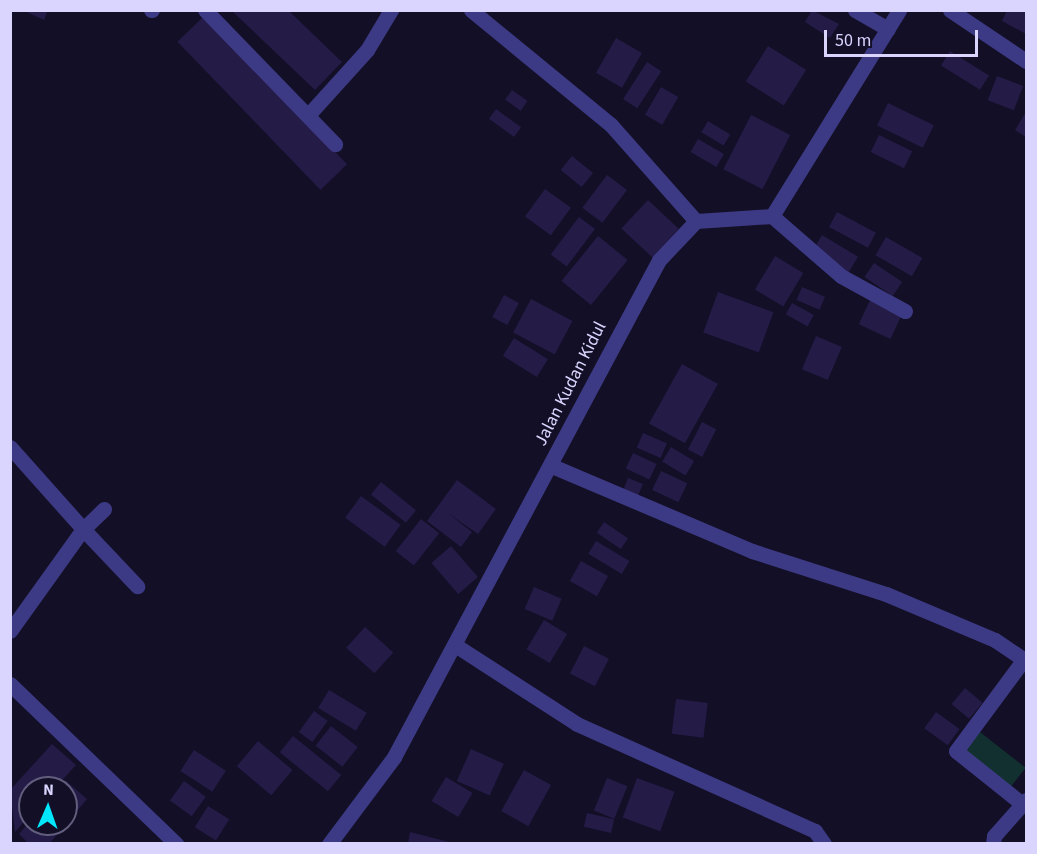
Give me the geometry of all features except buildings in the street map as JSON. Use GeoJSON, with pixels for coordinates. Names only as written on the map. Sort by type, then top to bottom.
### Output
{"type":"FeatureCollection","features":[{"type":"Feature","properties":{"kind":"street"},"geometry":{"type":"LineString","coordinates":[[205,10],[310,112],[335,144]]}},
{"type":"Feature","properties":{"kind":"street"},"geometry":{"type":"LineString","coordinates":[[310,112],[367,50],[391,10]]}},
{"type":"Feature","properties":{"kind":"street"},"geometry":{"type":"LineString","coordinates":[[471,10],[611,125],[696,221],[772,216],[841,276],[905,311]]}},
{"type":"Feature","properties":{"kind":"street"},"geometry":{"type":"LineString","coordinates":[[855,10],[888,29]]}},
{"type":"Feature","properties":{"kind":"street"},"geometry":{"type":"LineString","coordinates":[[772,216],[899,10]]}},
{"type":"Feature","properties":{"kind":"street"},"geometry":{"type":"LineString","coordinates":[[950,10],[1026,61]]}},
{"type":"Feature","properties":{"kind":"street","name":"Jalan Kudan Kidul"},"geometry":{"type":"LineString","coordinates":[[329,843],[394,757],[552,466],[644,283],[696,221]]}},
{"type":"Feature","properties":{"kind":"street"},"geometry":{"type":"LineString","coordinates":[[10,447],[137,586]]}},
{"type":"Feature","properties":{"kind":"street"},"geometry":{"type":"LineString","coordinates":[[552,466],[752,551],[886,594],[995,640],[1025,660],[956,751],[1024,801],[993,843]]}},
{"type":"Feature","properties":{"kind":"street"},"geometry":{"type":"LineString","coordinates":[[10,631],[58,556],[104,509]]}},
{"type":"Feature","properties":{"kind":"street"},"geometry":{"type":"LineString","coordinates":[[455,645],[586,729],[815,831],[824,843]]}},
{"type":"Feature","properties":{"kind":"street"},"geometry":{"type":"LineString","coordinates":[[10,684],[176,843]]}},
{"type":"Feature","properties":{"kind":"green space"},"geometry":{"type":"Polygon","coordinates":[[[980,732],[1026,768],[1010,788],[964,752],[980,732]]]}}]}
